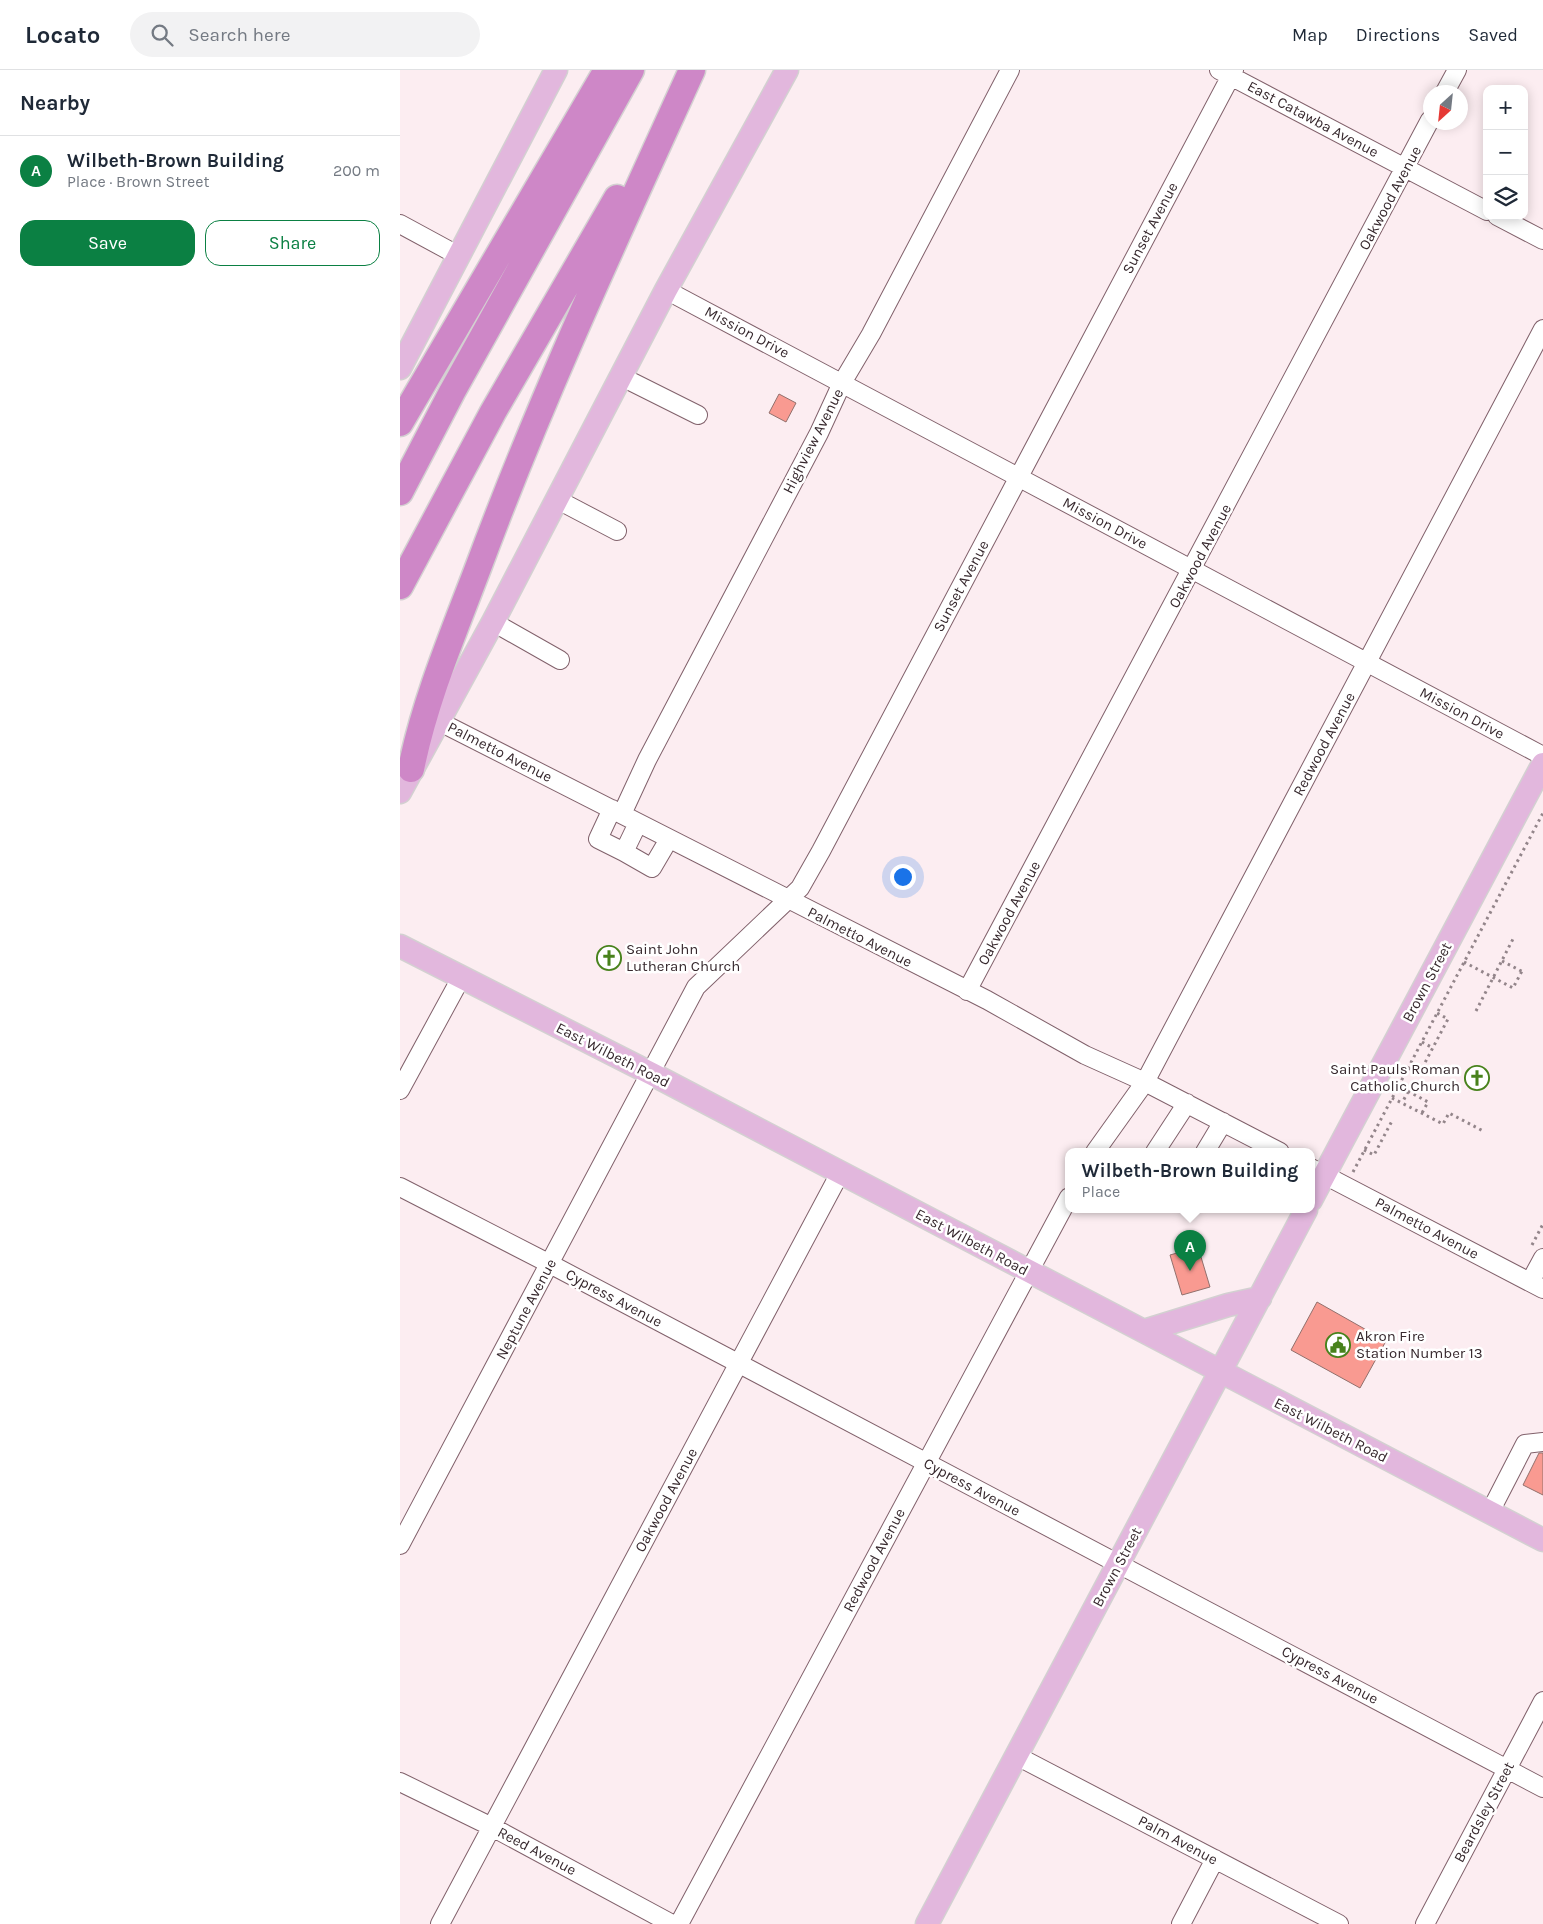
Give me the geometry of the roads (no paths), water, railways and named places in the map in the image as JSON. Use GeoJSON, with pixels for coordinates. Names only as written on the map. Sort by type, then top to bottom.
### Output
{"type":"FeatureCollection","features":[{"type":"Feature","properties":{"kind":"highway"},"geometry":{"type":"LineString","coordinates":[[400,423],[607,70]]}},
{"type":"Feature","properties":{"kind":"highway"},"geometry":{"type":"LineString","coordinates":[[400,492],[452,392],[631,70]]}},
{"type":"Feature","properties":{"kind":"highway"},"geometry":{"type":"LineString","coordinates":[[400,586],[494,412],[691,70]]}},
{"type":"Feature","properties":{"kind":"highway"},"geometry":{"type":"LineString","coordinates":[[411,769],[418,733],[431,695],[500,509],[566,347],[691,70]]}},
{"type":"Feature","properties":{"kind":"main road"},"geometry":{"type":"LineString","coordinates":[[400,368],[556,70]]}},
{"type":"Feature","properties":{"kind":"main road"},"geometry":{"type":"LineString","coordinates":[[400,792],[411,769],[440,722],[494,622],[666,290],[787,70]]}},
{"type":"Feature","properties":{"kind":"main road","name":"Brown Street"},"geometry":{"type":"LineString","coordinates":[[1315,1183],[1318,1171],[1543,764]]}},
{"type":"Feature","properties":{"kind":"main road","name":"East Wilbeth Road"},"geometry":{"type":"LineString","coordinates":[[400,946],[462,976],[546,1022],[652,1074],[1543,1540]]}},
{"type":"Feature","properties":{"kind":"main road","name":"Brown Street"},"geometry":{"type":"LineString","coordinates":[[927,1924],[1304,1213]]}},
{"type":"Feature","properties":{"kind":"main road"},"geometry":{"type":"LineString","coordinates":[[1144,1331],[1228,1305],[1260,1298]]}},
{"type":"Feature","properties":{"kind":"street","name":"Highview Avenue"},"geometry":{"type":"LineString","coordinates":[[624,852],[598,839],[617,812],[647,760],[819,433],[842,383],[871,334],[1010,70]]}},
{"type":"Feature","properties":{"kind":"street"},"geometry":{"type":"LineString","coordinates":[[1449,85],[1457,70]]}},
{"type":"Feature","properties":{"kind":"street","name":"East Catawba Avenue"},"geometry":{"type":"LineString","coordinates":[[1228,72],[1483,209]]}},
{"type":"Feature","properties":{"kind":"street","name":"Sunset Avenue"},"geometry":{"type":"LineString","coordinates":[[652,1074],[696,987],[720,962],[800,888],[1019,477],[1228,72]]}},
{"type":"Feature","properties":{"kind":"street","name":"Oakwood Avenue"},"geometry":{"type":"LineString","coordinates":[[967,991],[1193,570],[1425,130]]}},
{"type":"Feature","properties":{"kind":"street"},"geometry":{"type":"LineString","coordinates":[[1505,220],[1543,240]]}},
{"type":"Feature","properties":{"kind":"street"},"geometry":{"type":"LineString","coordinates":[[400,224],[459,256]]}},
{"type":"Feature","properties":{"kind":"street","name":"Mission Drive"},"geometry":{"type":"LineString","coordinates":[[666,290],[1543,756]]}},
{"type":"Feature","properties":{"kind":"street","name":"Redwood Avenue"},"geometry":{"type":"LineString","coordinates":[[1098,1148],[1145,1082],[1543,329]]}},
{"type":"Feature","properties":{"kind":"street"},"geometry":{"type":"LineString","coordinates":[[622,377],[698,415]]}},
{"type":"Feature","properties":{"kind":"street"},"geometry":{"type":"LineString","coordinates":[[558,500],[617,532]]}},
{"type":"Feature","properties":{"kind":"street"},"geometry":{"type":"LineString","coordinates":[[494,622],[560,660]]}},
{"type":"Feature","properties":{"kind":"street","name":"Palmetto Avenue"},"geometry":{"type":"LineString","coordinates":[[440,722],[967,991],[1084,1055],[1145,1082],[1272,1148]]}},
{"type":"Feature","properties":{"kind":"street"},"geometry":{"type":"LineString","coordinates":[[638,823],[624,852],[652,868],[669,839]]}},
{"type":"Feature","properties":{"kind":"street"},"geometry":{"type":"LineString","coordinates":[[400,1090],[462,976]]}},
{"type":"Feature","properties":{"kind":"street","name":"Neptune Avenue"},"geometry":{"type":"LineString","coordinates":[[400,1545],[652,1074]]}},
{"type":"Feature","properties":{"kind":"street"},"geometry":{"type":"LineString","coordinates":[[1158,1148],[1186,1103]]}},
{"type":"Feature","properties":{"kind":"street"},"geometry":{"type":"LineString","coordinates":[[1207,1148],[1223,1122]]}},
{"type":"Feature","properties":{"kind":"street","name":"Palmetto Avenue"},"geometry":{"type":"LineString","coordinates":[[1318,1171],[1537,1285]]}},
{"type":"Feature","properties":{"kind":"street","name":"Oakwood Avenue"},"geometry":{"type":"LineString","coordinates":[[440,1924],[840,1173]]}},
{"type":"Feature","properties":{"kind":"street","name":"Cypress Avenue"},"geometry":{"type":"LineString","coordinates":[[400,1187],[550,1264],[1543,1788]]}},
{"type":"Feature","properties":{"kind":"street","name":"Redwood Avenue"},"geometry":{"type":"LineString","coordinates":[[679,1924],[1065,1204]]}},
{"type":"Feature","properties":{"kind":"street"},"geometry":{"type":"LineString","coordinates":[[1535,1256],[1537,1285]]}},
{"type":"Feature","properties":{"kind":"street"},"geometry":{"type":"LineString","coordinates":[[1490,1512],[1525,1444],[1543,1442]]}},
{"type":"Feature","properties":{"kind":"street","name":"Beardsley Street"},"geometry":{"type":"LineString","coordinates":[[1425,1924],[1543,1701]]}},
{"type":"Feature","properties":{"kind":"street","name":"Palm Avenue"},"geometry":{"type":"LineString","coordinates":[[1017,1756],[1339,1924]]}},
{"type":"Feature","properties":{"kind":"street","name":"Reed Avenue"},"geometry":{"type":"LineString","coordinates":[[400,1782],[492,1827],[672,1924]]}},
{"type":"Feature","properties":{"kind":"street"},"geometry":{"type":"LineString","coordinates":[[1181,1924],[1215,1860]]}},
{"type":"Feature","properties":{"kind":"place","name":"Saint John Lutheran Church"},"geometry":{"type":"Point","coordinates":[609,958]}},
{"type":"Feature","properties":{"kind":"place","name":"Saint Pauls Roman Catholic Church"},"geometry":{"type":"Point","coordinates":[1477,1078]}},
{"type":"Feature","properties":{"kind":"place","name":"Wilbeth-Brown Building"},"geometry":{"type":"Point","coordinates":[1190,1271]}},
{"type":"Feature","properties":{"kind":"place","name":"Akron Fire Station Number 13"},"geometry":{"type":"Point","coordinates":[1338,1345]}}]}
